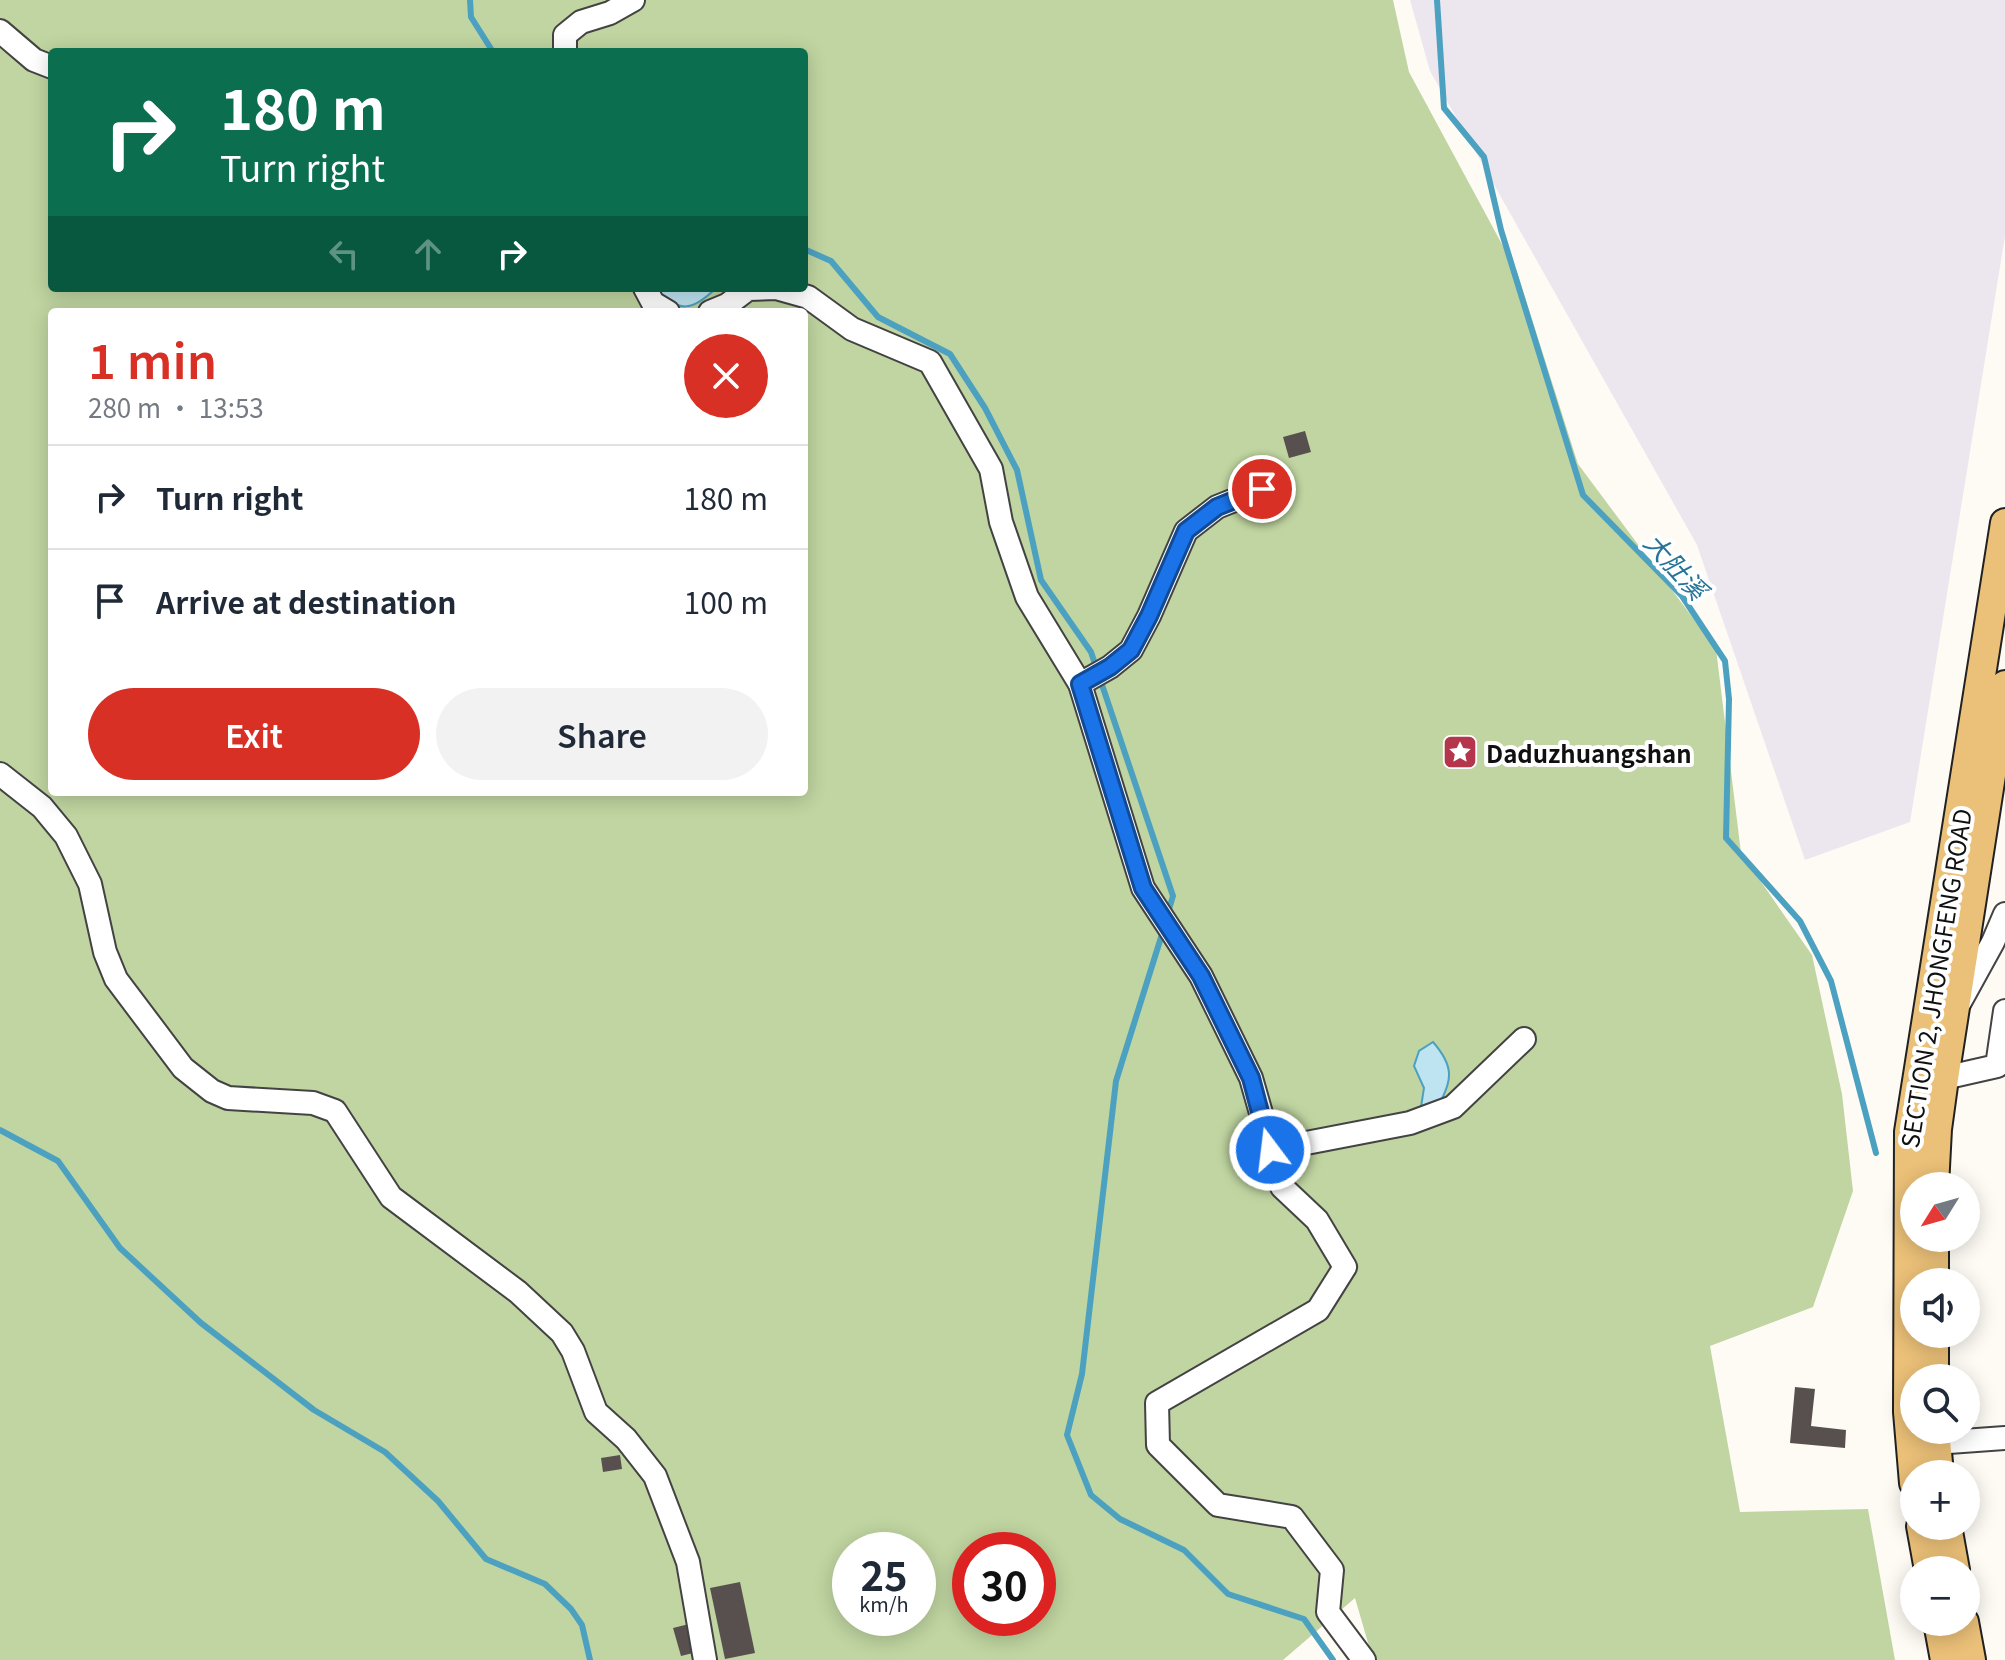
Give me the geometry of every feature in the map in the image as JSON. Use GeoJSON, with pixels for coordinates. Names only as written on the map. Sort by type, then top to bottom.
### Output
{"type":"FeatureCollection","features":[{"type":"Feature","properties":{"kind":"main road","name":"SECTION 2, JHONGFENG ROAD"},"geometry":{"type":"LineString","coordinates":[[1935,1172],[1937,1129],[1987,780],[2005,523]]}},
{"type":"Feature","properties":{"kind":"main road","name":"SECTION 2, JHONGFENG ROAD"},"geometry":{"type":"LineString","coordinates":[[1911,1268],[1909,1132],[2005,685]]}},
{"type":"Feature","properties":{"kind":"main road","name":"SECTION 2, JHONGFENG ROAD"},"geometry":{"type":"LineString","coordinates":[[1910,1348],[1911,1460]]}},
{"type":"Feature","properties":{"kind":"main road"},"geometry":{"type":"LineString","coordinates":[[1941,1636],[1945,1660]]}},
{"type":"Feature","properties":{"kind":"main road"},"geometry":{"type":"LineString","coordinates":[[1967,1636],[1971,1660]]}},
{"type":"Feature","properties":{"kind":"street"},"geometry":{"type":"LineString","coordinates":[[565,48],[565,35],[581,22],[610,13],[633,0]]}},
{"type":"Feature","properties":{"kind":"street"},"geometry":{"type":"LineString","coordinates":[[0,31],[34,60],[48,65]]}},
{"type":"Feature","properties":{"kind":"street"},"geometry":{"type":"LineString","coordinates":[[720,308],[744,292]]}},
{"type":"Feature","properties":{"kind":"street"},"geometry":{"type":"LineString","coordinates":[[790,292],[808,297],[852,329],[930,362],[991,469],[1001,522],[1027,597],[1080,684],[1143,888],[1201,976],[1251,1078],[1282,1187],[1317,1220],[1345,1267],[1318,1310],[1157,1403],[1158,1445],[1218,1505],[1292,1517],[1332,1570],[1328,1612],[1364,1660]]}},
{"type":"Feature","properties":{"kind":"street"},"geometry":{"type":"LineString","coordinates":[[1080,684],[1110,667],[1131,650],[1186,531],[1217,507],[1262,489]]}},
{"type":"Feature","properties":{"kind":"street"},"geometry":{"type":"LineString","coordinates":[[0,774],[42,807],[66,836],[90,884],[105,952],[116,979],[183,1068],[212,1091],[228,1098],[313,1103],[335,1111],[391,1197],[518,1292],[562,1333],[573,1351],[596,1412],[626,1439],[655,1476],[688,1562],[705,1660]]}},
{"type":"Feature","properties":{"kind":"street"},"geometry":{"type":"LineString","coordinates":[[1954,1013],[2005,914]]}},
{"type":"Feature","properties":{"kind":"street"},"geometry":{"type":"LineString","coordinates":[[1944,1078],[1997,1066],[2005,1011]]}},
{"type":"Feature","properties":{"kind":"street"},"geometry":{"type":"LineString","coordinates":[[1270,1150],[1410,1123],[1453,1107],[1524,1039]]}},
{"type":"Feature","properties":{"kind":"street"},"geometry":{"type":"LineString","coordinates":[[1980,1437],[2005,1438]]}},
{"type":"Feature","properties":{"kind":"shaded area"},"geometry":{"type":"Polygon","coordinates":[[[1410,0],[2005,0],[2005,236],[1910,822],[1805,860],[1697,545],[1430,71],[1410,0]]]}},
{"type":"Feature","properties":{"kind":"green space"},"geometry":{"type":"Polygon","coordinates":[[[0,0],[1393,0],[1409,72],[1517,272],[1578,464],[1716,649],[1741,853],[1812,955],[1842,1094],[1853,1191],[1813,1307],[1710,1346],[1740,1512],[1868,1509],[1895,1660],[1373,1660],[1355,1598],[1283,1660],[0,1660],[0,0]]]}},
{"type":"Feature","properties":{"kind":"water"},"geometry":{"type":"Polygon","coordinates":[[[659,292],[712,292],[700,302],[685,306],[659,292]]]}},
{"type":"Feature","properties":{"kind":"water"},"geometry":{"type":"Polygon","coordinates":[[[1433,1042],[1445,1058],[1449,1081],[1438,1106],[1421,1107],[1424,1088],[1414,1066],[1419,1051],[1433,1042]]]}},
{"type":"Feature","properties":{"kind":"building"},"geometry":{"type":"Polygon","coordinates":[[[1305,431],[1311,452],[1289,458],[1283,437],[1305,431]]]}},
{"type":"Feature","properties":{"kind":"building"},"geometry":{"type":"Polygon","coordinates":[[[1795,1387],[1815,1389],[1811,1426],[1846,1430],[1845,1448],[1790,1443],[1795,1387]]]}},
{"type":"Feature","properties":{"kind":"building"},"geometry":{"type":"Polygon","coordinates":[[[620,1455],[622,1469],[603,1472],[601,1458],[620,1455]]]}},
{"type":"Feature","properties":{"kind":"building"},"geometry":{"type":"Polygon","coordinates":[[[740,1582],[755,1653],[725,1659],[710,1588],[740,1582]]]}},
{"type":"Feature","properties":{"kind":"building"},"geometry":{"type":"Polygon","coordinates":[[[689,1624],[697,1652],[681,1656],[673,1628],[689,1624]]]}},
{"type":"Feature","properties":{"kind":"waterway"},"geometry":{"type":"LineString","coordinates":[[470,0],[471,17],[490,48]]}},
{"type":"Feature","properties":{"kind":"waterway","name":"大肚溪"},"geometry":{"type":"LineString","coordinates":[[1437,0],[1444,108],[1484,157],[1501,230],[1583,495],[1682,596],[1725,661],[1729,699],[1726,838],[1800,921],[1831,981],[1876,1153]]}},
{"type":"Feature","properties":{"kind":"waterway"},"geometry":{"type":"LineString","coordinates":[[808,251],[831,261],[878,317],[950,354],[985,408],[1017,470],[1041,580],[1091,652],[1173,896],[1167,916]]}},
{"type":"Feature","properties":{"kind":"waterway"},"geometry":{"type":"LineString","coordinates":[[1163,931],[1116,1081],[1082,1374],[1067,1435],[1091,1495],[1120,1519],[1184,1550],[1228,1594],[1304,1619],[1333,1660]]}},
{"type":"Feature","properties":{"kind":"waterway"},"geometry":{"type":"LineString","coordinates":[[0,1130],[58,1161],[120,1248],[201,1323],[314,1410],[385,1452],[438,1501],[486,1559],[545,1584],[571,1609],[582,1625],[590,1660]]}},
{"type":"Feature","properties":{"kind":"place","name":"Daduzhuangshan"},"geometry":{"type":"Point","coordinates":[1460,752]}},
{"type":"Feature","properties":{"kind":"route"},"geometry":{"type":"LineString","coordinates":[[1262,489],[1217,507],[1186,531],[1131,650],[1110,667],[1080,684],[1143,888],[1201,976],[1251,1078],[1270,1150]]}}]}
